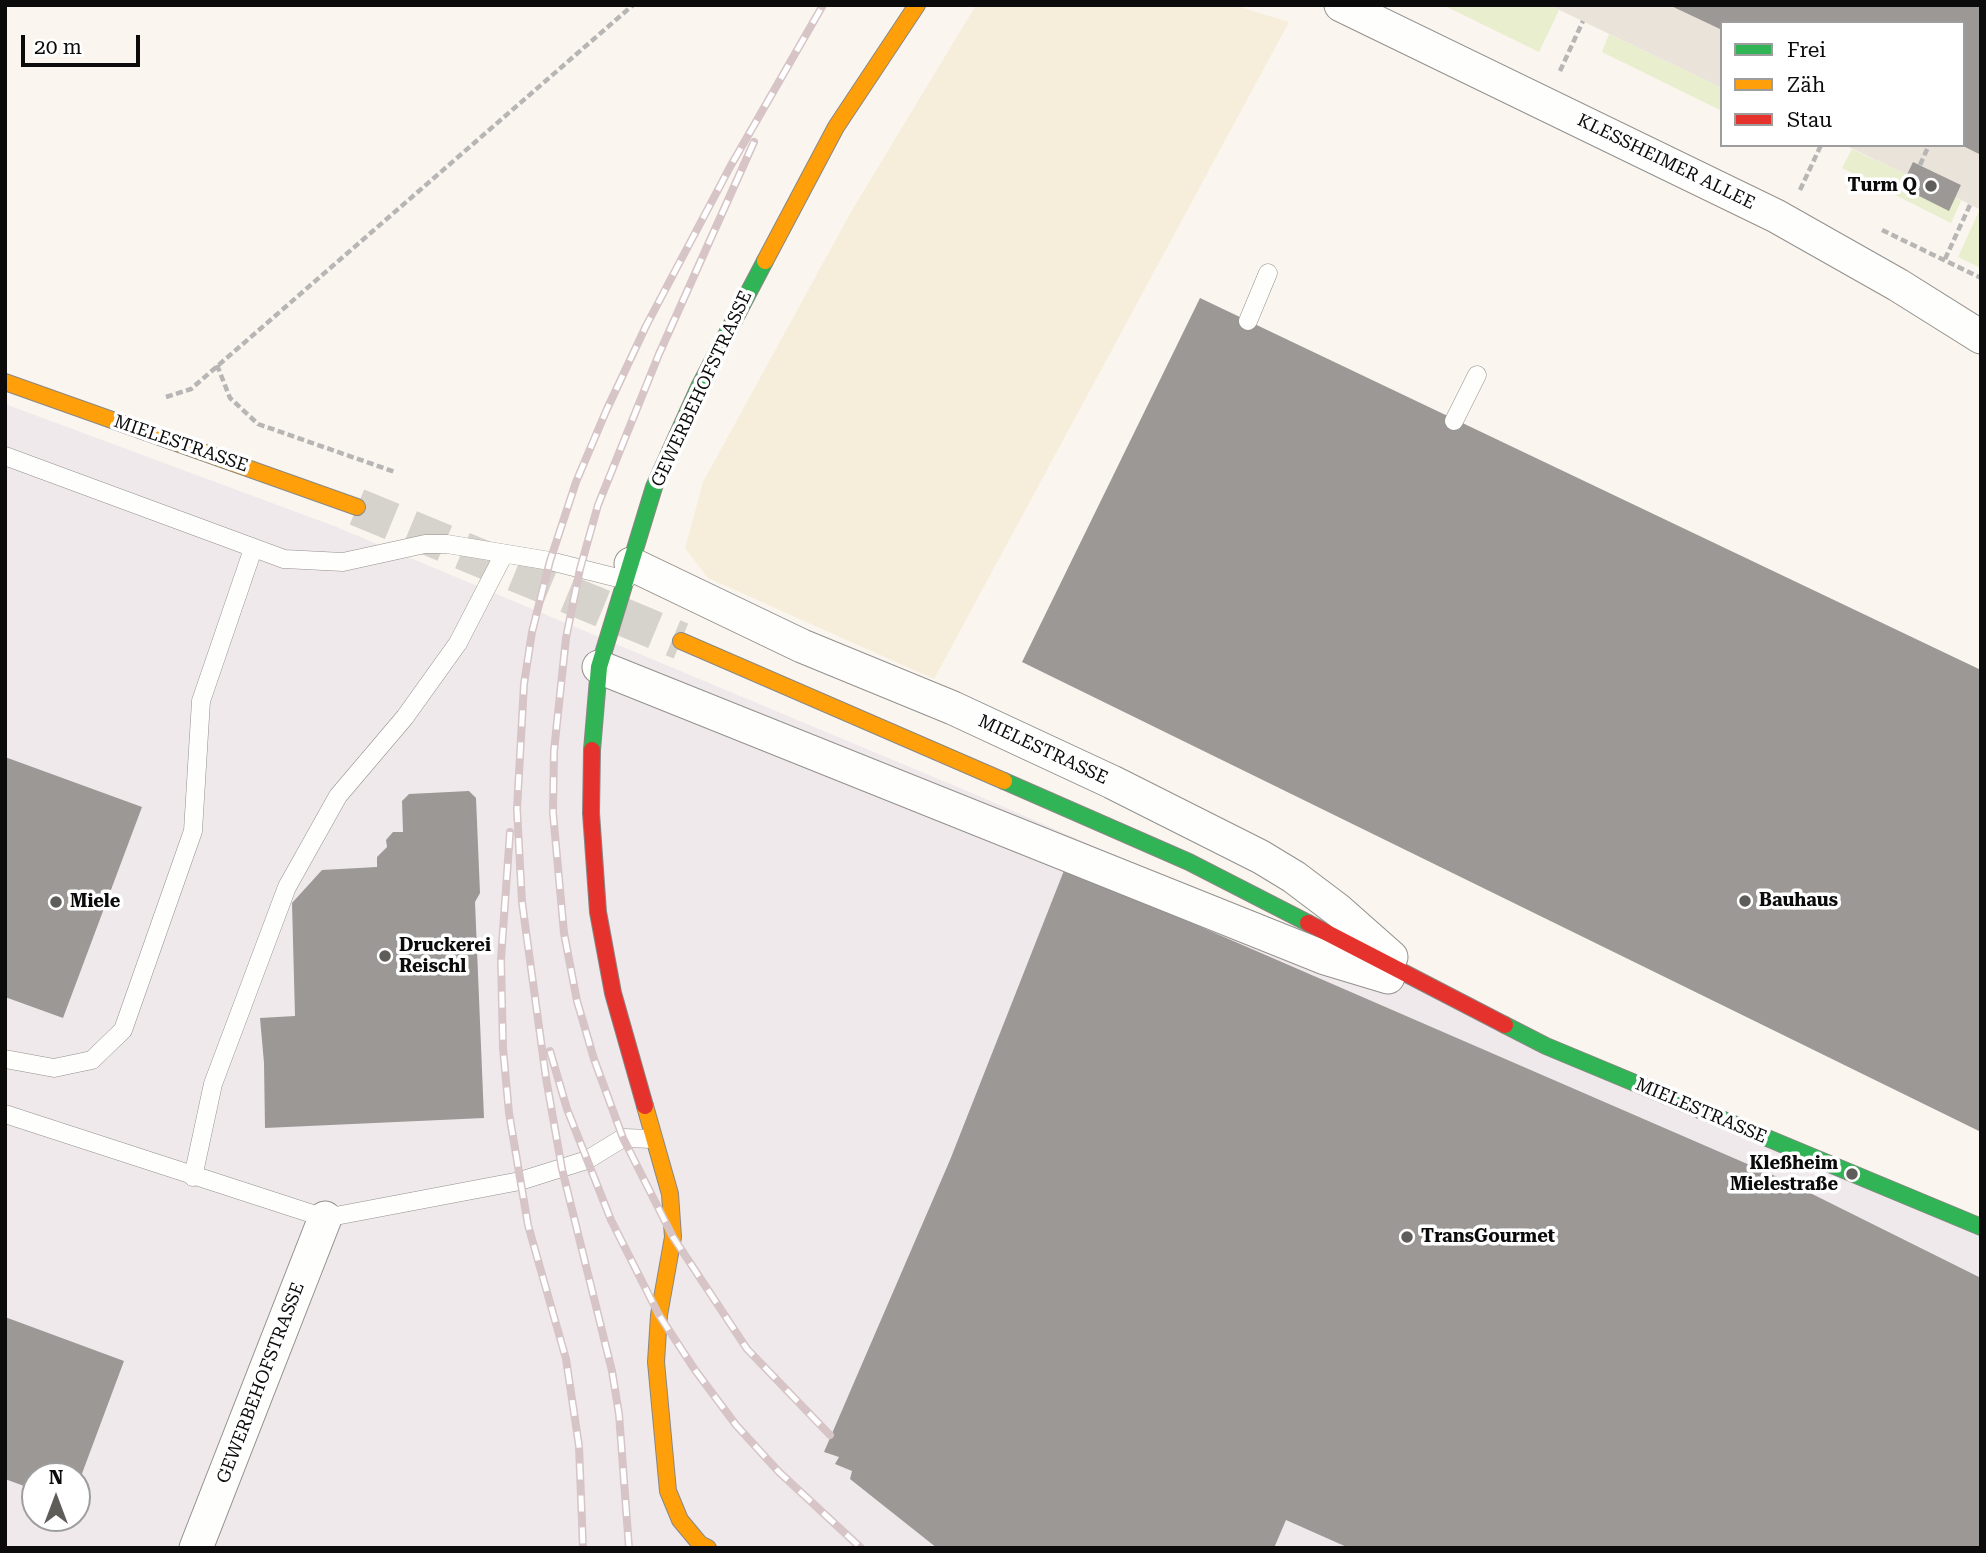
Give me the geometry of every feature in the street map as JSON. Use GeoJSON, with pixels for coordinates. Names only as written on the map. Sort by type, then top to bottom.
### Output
{"type":"FeatureCollection","features":[{"type":"Feature","properties":{"kind":"street","name":"GEWERBEHOFSTRASSE"},"geometry":{"type":"LineString","coordinates":[[708,1548],[700,1544],[680,1520],[668,1491],[656,1362],[659,1314],[673,1237],[670,1194],[613,993],[598,912],[592,813],[592,741],[600,667],[654,488],[699,387],[836,127],[917,5]]}},
{"type":"Feature","properties":{"kind":"street","name":"KLESSHEIMER ALLEE"},"geometry":{"type":"LineString","coordinates":[[1341,5],[1776,216],[1898,285],[1981,337]]}},
{"type":"Feature","properties":{"kind":"street","name":"MIELESTRASSE"},"geometry":{"type":"LineString","coordinates":[[5,382],[357,507]]}},
{"type":"Feature","properties":{"kind":"street","name":"MIELESTRASSE"},"geometry":{"type":"LineString","coordinates":[[628,572],[953,708],[1112,782],[1261,857],[1294,877],[1339,911],[1424,986]]}},
{"type":"Feature","properties":{"kind":"street","name":"MIELESTRASSE"},"geometry":{"type":"LineString","coordinates":[[681,641],[1189,862],[1312,923],[1424,986],[1546,1046],[1981,1227]]}},
{"type":"Feature","properties":{"kind":"street","name":"MIELESTRASSE"},"geometry":{"type":"LineString","coordinates":[[600,667],[1325,958],[1424,986]]}},
{"type":"Feature","properties":{"kind":"street","name":"GEWERBEHOFSTRASSE"},"geometry":{"type":"LineString","coordinates":[[196,1548],[325,1218]]}},
{"type":"Feature","properties":{"kind":"lane"},"geometry":{"type":"LineString","coordinates":[[1248,321],[1268,272]]}},
{"type":"Feature","properties":{"kind":"lane"},"geometry":{"type":"LineString","coordinates":[[1454,421],[1477,375]]}},
{"type":"Feature","properties":{"kind":"lane"},"geometry":{"type":"LineString","coordinates":[[5,456],[253,550],[284,559],[343,562],[425,544],[447,544],[628,572]]}},
{"type":"Feature","properties":{"kind":"lane"},"geometry":{"type":"LineString","coordinates":[[5,1059],[54,1068],[92,1060],[123,1030],[194,831],[201,701],[253,550]]}},
{"type":"Feature","properties":{"kind":"lane"},"geometry":{"type":"LineString","coordinates":[[193,1177],[213,1084],[287,887],[338,796],[405,717],[458,643],[504,554]]}},
{"type":"Feature","properties":{"kind":"lane"},"geometry":{"type":"LineString","coordinates":[[5,1114],[325,1218],[520,1181],[587,1160],[623,1138],[653,1139]]}},
{"type":"Feature","properties":{"kind":"lane"},"geometry":{"type":"LineString","coordinates":[[680,1520],[681,1548]]}},
{"type":"Feature","properties":{"kind":"path"},"geometry":{"type":"LineString","coordinates":[[162,399],[191,388],[218,366],[634,5]]}},
{"type":"Feature","properties":{"kind":"path"},"geometry":{"type":"LineString","coordinates":[[1558,75],[1583,21]]}},
{"type":"Feature","properties":{"kind":"path"},"geometry":{"type":"LineString","coordinates":[[1800,191],[1820,147]]}},
{"type":"Feature","properties":{"kind":"path"},"geometry":{"type":"LineString","coordinates":[[1920,165],[1928,147]]}},
{"type":"Feature","properties":{"kind":"path"},"geometry":{"type":"LineString","coordinates":[[1945,259],[1970,205]]}},
{"type":"Feature","properties":{"kind":"path"},"geometry":{"type":"LineString","coordinates":[[218,366],[230,398],[258,424],[395,472]]}},
{"type":"Feature","properties":{"kind":"shaded area"},"geometry":{"type":"Polygon","coordinates":[[[976,5],[1234,5],[1289,22],[934,679],[708,578],[685,548],[703,482],[851,212],[976,5]]]}},
{"type":"Feature","properties":{"kind":"shaded area"},"geometry":{"type":"Polygon","coordinates":[[[1549,5],[1669,5],[1720,29],[1720,87],[1549,5]]]}},
{"type":"Feature","properties":{"kind":"shaded area"},"geometry":{"type":"Polygon","coordinates":[[[1849,147],[1965,147],[1981,155],[1981,210],[1955,197],[1961,185],[1920,165],[1913,163],[1907,175],[1849,147]]]}},
{"type":"Feature","properties":{"kind":"shaded area"},"geometry":{"type":"Polygon","coordinates":[[[5,404],[334,526],[979,796],[1981,1234],[1981,1548],[5,1548],[5,404]]]}},
{"type":"Feature","properties":{"kind":"green space"},"geometry":{"type":"Polygon","coordinates":[[[1443,5],[1550,5],[1559,10],[1539,52],[1443,5]]]}},
{"type":"Feature","properties":{"kind":"green space"},"geometry":{"type":"Polygon","coordinates":[[[1609,34],[1720,87],[1720,110],[1602,52],[1609,34]]]}},
{"type":"Feature","properties":{"kind":"green space"},"geometry":{"type":"Polygon","coordinates":[[[1852,149],[1907,175],[1901,188],[1949,210],[1955,197],[1961,201],[1951,223],[1842,168],[1852,149]]]}},
{"type":"Feature","properties":{"kind":"green space"},"geometry":{"type":"Polygon","coordinates":[[[1981,210],[1981,268],[1958,257],[1981,210]]]}},
{"type":"Feature","properties":{"kind":"building"},"geometry":{"type":"Polygon","coordinates":[[[1669,5],[1981,5],[1981,155],[1965,147],[1965,21],[1720,21],[1720,29],[1669,5]]]}},
{"type":"Feature","properties":{"kind":"building","name":"Turm Q"},"geometry":{"type":"Polygon","coordinates":[[[1913,162],[1961,185],[1949,211],[1901,187],[1913,162]]]}},
{"type":"Feature","properties":{"kind":"building","name":"Bauhaus"},"geometry":{"type":"Polygon","coordinates":[[[1200,298],[1981,670],[1981,1132],[1022,662],[1200,298]]]}},
{"type":"Feature","properties":{"kind":"building","name":"Miele"},"geometry":{"type":"Polygon","coordinates":[[[5,757],[142,807],[63,1018],[5,997],[5,757]]]}},
{"type":"Feature","properties":{"kind":"building","name":"Druckerei Reischl"},"geometry":{"type":"Polygon","coordinates":[[[469,791],[476,798],[480,893],[475,902],[484,1118],[265,1128],[260,1018],[295,1016],[292,903],[322,870],[377,867],[377,857],[387,847],[386,840],[393,832],[403,832],[402,801],[409,794],[469,791]]]}},
{"type":"Feature","properties":{"kind":"building","name":"TransGourmet"},"geometry":{"type":"Polygon","coordinates":[[[1065,868],[1782,1179],[1981,1278],[1981,1548],[1349,1548],[1286,1520],[1274,1548],[937,1548],[850,1479],[852,1471],[835,1464],[839,1457],[824,1452],[950,1160],[1065,868]]]}},
{"type":"Feature","properties":{"kind":"building"},"geometry":{"type":"Polygon","coordinates":[[[5,1317],[124,1361],[86,1462],[21,1462],[21,1485],[5,1479],[5,1317]]]}},
{"type":"Feature","properties":{"kind":"tunnel"},"geometry":{"type":"LineString","coordinates":[[357,507],[681,641]]}},
{"type":"Feature","properties":{"kind":"railway"},"geometry":{"type":"LineString","coordinates":[[629,1548],[619,1414],[612,1371],[562,1169],[546,1078],[522,902],[517,809],[524,684],[532,632],[550,561],[576,482],[607,409],[646,326],[730,167],[823,5]]}},
{"type":"Feature","properties":{"kind":"railway"},"geometry":{"type":"LineString","coordinates":[[754,142],[659,354],[598,505],[580,569],[566,638],[554,751],[553,813],[564,933],[577,1001],[594,1059],[623,1138],[673,1237],[747,1349],[830,1435]]}},
{"type":"Feature","properties":{"kind":"railway"},"geometry":{"type":"LineString","coordinates":[[510,832],[501,959],[503,1048],[509,1113],[528,1225],[566,1359],[579,1446],[583,1548]]}},
{"type":"Feature","properties":{"kind":"railway"},"geometry":{"type":"LineString","coordinates":[[550,1051],[567,1109],[611,1220],[659,1315],[736,1425],[779,1472],[861,1548]]}},
{"type":"Feature","properties":{"kind":"traffic: fast"},"geometry":{"type":"LineString","coordinates":[[592,750],[599,667],[654,487],[699,387],[765,261]]}},
{"type":"Feature","properties":{"kind":"traffic: fast"},"geometry":{"type":"LineString","coordinates":[[1004,781],[1189,862],[1308,923]]}},
{"type":"Feature","properties":{"kind":"traffic: fast"},"geometry":{"type":"LineString","coordinates":[[1505,1025],[1546,1046],[1981,1227]]}},
{"type":"Feature","properties":{"kind":"traffic: slow"},"geometry":{"type":"LineString","coordinates":[[765,261],[836,127],[917,5]]}},
{"type":"Feature","properties":{"kind":"traffic: slow"},"geometry":{"type":"LineString","coordinates":[[5,382],[357,507]]}},
{"type":"Feature","properties":{"kind":"traffic: slow"},"geometry":{"type":"LineString","coordinates":[[681,641],[1004,781]]}},
{"type":"Feature","properties":{"kind":"traffic: slow"},"geometry":{"type":"LineString","coordinates":[[645,1106],[670,1194],[673,1237],[659,1315],[656,1362],[668,1491],[680,1520],[700,1544],[708,1548]]}},
{"type":"Feature","properties":{"kind":"traffic: jam"},"geometry":{"type":"LineString","coordinates":[[592,750],[591,813],[598,912],[613,993],[645,1106]]}},
{"type":"Feature","properties":{"kind":"traffic: jam"},"geometry":{"type":"LineString","coordinates":[[1308,923],[1505,1025]]}},
{"type":"Feature","properties":{"kind":"place","name":"Turm Q"},"geometry":{"type":"Point","coordinates":[1931,186]}},
{"type":"Feature","properties":{"kind":"place","name":"Bauhaus"},"geometry":{"type":"Point","coordinates":[1745,901]}},
{"type":"Feature","properties":{"kind":"place","name":"Miele"},"geometry":{"type":"Point","coordinates":[56,902]}},
{"type":"Feature","properties":{"kind":"place","name":"Druckerei Reischl"},"geometry":{"type":"Point","coordinates":[385,956]}},
{"type":"Feature","properties":{"kind":"place","name":"Kleßheim Mielestraße"},"geometry":{"type":"Point","coordinates":[1852,1174]}},
{"type":"Feature","properties":{"kind":"place","name":"TransGourmet"},"geometry":{"type":"Point","coordinates":[1407,1237]}}]}
